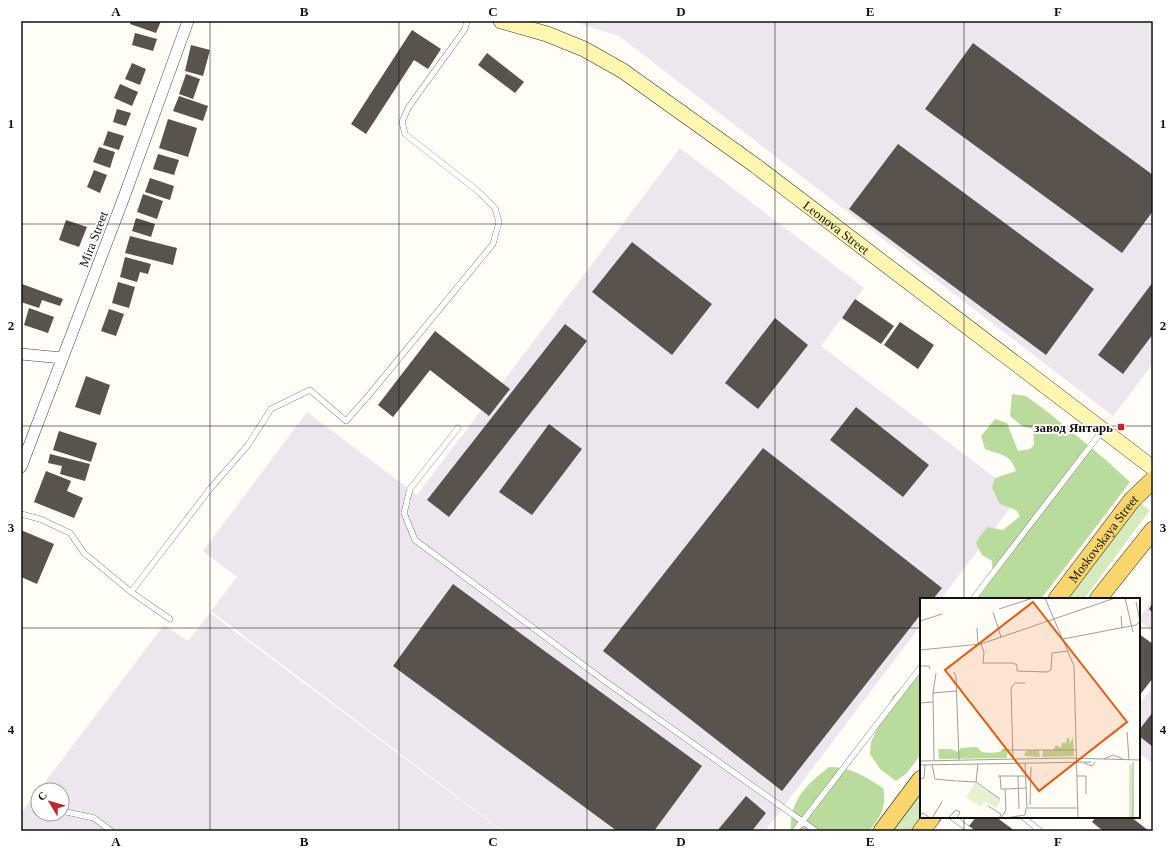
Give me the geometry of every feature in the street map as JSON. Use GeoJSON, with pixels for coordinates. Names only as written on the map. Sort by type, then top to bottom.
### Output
{"type":"FeatureCollection","features":[{"type":"Feature","properties":{"kind":"main road","name":"Moskovskaya Street"},"geometry":{"type":"LineString","coordinates":[[1058,598],[1132,500],[1153,480]]}},
{"type":"Feature","properties":{"kind":"main road"},"geometry":{"type":"LineString","coordinates":[[1099,598],[1153,530]]}},
{"type":"Feature","properties":{"kind":"main road"},"geometry":{"type":"LineString","coordinates":[[882,831],[920,780]]}},
{"type":"Feature","properties":{"kind":"main road"},"geometry":{"type":"LineString","coordinates":[[921,831],[931,818]]}},
{"type":"Feature","properties":{"kind":"street","name":"Mira Street"},"geometry":{"type":"LineString","coordinates":[[21,467],[188,21]]}},
{"type":"Feature","properties":{"kind":"street","name":"Leonova Street"},"geometry":{"type":"LineString","coordinates":[[501,21],[547,34],[584,48],[623,71],[756,166],[1153,468]]}},
{"type":"Feature","properties":{"kind":"street"},"geometry":{"type":"LineString","coordinates":[[21,354],[62,358]]}},
{"type":"Feature","properties":{"kind":"lane"},"geometry":{"type":"LineString","coordinates":[[131,592],[210,489],[248,445],[271,409],[310,390],[346,421],[493,244],[499,222],[495,208],[480,192],[405,134],[402,122],[408,108],[465,29],[467,21]]}},
{"type":"Feature","properties":{"kind":"lane"},"geometry":{"type":"LineString","coordinates":[[458,428],[410,489],[404,513],[415,540],[602,679],[816,831]]}},
{"type":"Feature","properties":{"kind":"lane"},"geometry":{"type":"LineString","coordinates":[[975,598],[1103,431]]}},
{"type":"Feature","properties":{"kind":"lane"},"geometry":{"type":"LineString","coordinates":[[21,514],[40,519],[70,533],[84,553],[131,592],[170,620]]}},
{"type":"Feature","properties":{"kind":"lane"},"geometry":{"type":"LineString","coordinates":[[795,831],[920,668]]}},
{"type":"Feature","properties":{"kind":"lane"},"geometry":{"type":"LineString","coordinates":[[70,813],[94,818],[111,831]]}},
{"type":"Feature","properties":{"kind":"lane"},"geometry":{"type":"LineString","coordinates":[[953,818],[971,831]]}},
{"type":"Feature","properties":{"kind":"lane"},"geometry":{"type":"LineString","coordinates":[[1024,818],[1040,831]]}},
{"type":"Feature","properties":{"kind":"shaded area"},"geometry":{"type":"Polygon","coordinates":[[[571,21],[1153,21],[1153,364],[1113,416],[619,36],[571,21]]]}},
{"type":"Feature","properties":{"kind":"shaded area"},"geometry":{"type":"Polygon","coordinates":[[[680,148],[864,288],[821,346],[1019,496],[942,598],[920,598],[920,626],[765,831],[503,831],[211,611],[237,577],[203,551],[307,412],[417,495],[680,148]]]}},
{"type":"Feature","properties":{"kind":"shaded area"},"geometry":{"type":"Polygon","coordinates":[[[1153,599],[1153,631],[1140,622],[1140,617],[1153,599]]]}},
{"type":"Feature","properties":{"kind":"shaded area"},"geometry":{"type":"Polygon","coordinates":[[[210,613],[502,831],[21,831],[21,813],[30,801],[30,822],[70,822],[70,782],[45,782],[164,625],[188,641],[210,613]]]}},
{"type":"Feature","properties":{"kind":"shaded area"},"geometry":{"type":"Polygon","coordinates":[[[1153,686],[1153,764],[1140,754],[1140,703],[1153,686]]]}},
{"type":"Feature","properties":{"kind":"green space"},"geometry":{"type":"Polygon","coordinates":[[[1012,394],[1026,396],[1106,460],[1130,482],[1042,598],[978,598],[991,577],[992,561],[982,555],[976,543],[987,527],[1003,530],[1020,516],[1016,510],[1000,504],[992,488],[995,478],[1016,471],[1014,465],[1008,458],[985,449],[981,436],[995,419],[1007,423],[1018,451],[1030,449],[1034,445],[1033,429],[1022,426],[1010,416],[1012,394]]]}},
{"type":"Feature","properties":{"kind":"green space"},"geometry":{"type":"Polygon","coordinates":[[[1139,502],[1150,510],[1085,598],[1067,598],[1139,502]]]}},
{"type":"Feature","properties":{"kind":"green space"},"geometry":{"type":"Polygon","coordinates":[[[920,669],[920,755],[906,774],[896,781],[880,769],[870,754],[871,742],[893,696],[920,669]]]}},
{"type":"Feature","properties":{"kind":"green space"},"geometry":{"type":"Polygon","coordinates":[[[829,767],[851,770],[883,788],[884,801],[882,811],[877,821],[869,831],[791,831],[791,820],[796,802],[806,787],[829,767]]]}},
{"type":"Feature","properties":{"kind":"green space"},"geometry":{"type":"Polygon","coordinates":[[[920,794],[920,818],[922,818],[912,831],[893,831],[920,794]]]}},
{"type":"Feature","properties":{"kind":"building"},"geometry":{"type":"Polygon","coordinates":[[[131,21],[161,21],[156,33],[130,24],[131,21]]]}},
{"type":"Feature","properties":{"kind":"building"},"geometry":{"type":"Polygon","coordinates":[[[412,30],[441,49],[428,69],[414,60],[366,134],[351,124],[412,30]]]}},
{"type":"Feature","properties":{"kind":"building"},"geometry":{"type":"Polygon","coordinates":[[[135,33],[157,39],[153,51],[132,45],[135,33]]]}},
{"type":"Feature","properties":{"kind":"building"},"geometry":{"type":"Polygon","coordinates":[[[973,43],[1153,175],[1153,211],[1122,253],[925,109],[973,43]]]}},
{"type":"Feature","properties":{"kind":"building"},"geometry":{"type":"Polygon","coordinates":[[[191,45],[210,50],[203,76],[185,71],[191,45]]]}},
{"type":"Feature","properties":{"kind":"building"},"geometry":{"type":"Polygon","coordinates":[[[487,53],[524,82],[515,93],[478,65],[487,53]]]}},
{"type":"Feature","properties":{"kind":"building"},"geometry":{"type":"Polygon","coordinates":[[[132,63],[146,69],[140,85],[125,79],[132,63]]]}},
{"type":"Feature","properties":{"kind":"building"},"geometry":{"type":"Polygon","coordinates":[[[186,74],[200,79],[193,99],[179,94],[186,74]]]}},
{"type":"Feature","properties":{"kind":"building"},"geometry":{"type":"Polygon","coordinates":[[[120,84],[138,92],[132,106],[114,98],[120,84]]]}},
{"type":"Feature","properties":{"kind":"building"},"geometry":{"type":"Polygon","coordinates":[[[179,96],[208,106],[203,121],[173,111],[179,96]]]}},
{"type":"Feature","properties":{"kind":"building"},"geometry":{"type":"Polygon","coordinates":[[[117,109],[131,113],[126,126],[113,122],[117,109]]]}},
{"type":"Feature","properties":{"kind":"building"},"geometry":{"type":"Polygon","coordinates":[[[168,119],[197,128],[188,157],[159,148],[168,119]]]}},
{"type":"Feature","properties":{"kind":"building"},"geometry":{"type":"Polygon","coordinates":[[[108,131],[124,136],[119,150],[103,145],[108,131]]]}},
{"type":"Feature","properties":{"kind":"building"},"geometry":{"type":"Polygon","coordinates":[[[898,144],[1094,289],[1046,355],[849,209],[898,144]]]}},
{"type":"Feature","properties":{"kind":"building"},"geometry":{"type":"Polygon","coordinates":[[[99,147],[115,152],[110,168],[93,162],[99,147]]]}},
{"type":"Feature","properties":{"kind":"building"},"geometry":{"type":"Polygon","coordinates":[[[158,154],[179,160],[174,175],[153,169],[158,154]]]}},
{"type":"Feature","properties":{"kind":"building"},"geometry":{"type":"Polygon","coordinates":[[[94,170],[107,175],[100,193],[87,187],[94,170]]]}},
{"type":"Feature","properties":{"kind":"building"},"geometry":{"type":"Polygon","coordinates":[[[150,178],[174,186],[170,200],[145,192],[150,178]]]}},
{"type":"Feature","properties":{"kind":"building"},"geometry":{"type":"Polygon","coordinates":[[[143,194],[163,201],[157,219],[137,212],[143,194]]]}},
{"type":"Feature","properties":{"kind":"building"},"geometry":{"type":"Polygon","coordinates":[[[136,218],[155,224],[151,237],[132,231],[136,218]]]}},
{"type":"Feature","properties":{"kind":"building"},"geometry":{"type":"Polygon","coordinates":[[[66,220],[87,227],[79,247],[59,240],[66,220]]]}},
{"type":"Feature","properties":{"kind":"building"},"geometry":{"type":"Polygon","coordinates":[[[130,236],[177,248],[173,265],[125,253],[130,236]]]}},
{"type":"Feature","properties":{"kind":"building"},"geometry":{"type":"Polygon","coordinates":[[[632,242],[712,304],[672,355],[592,292],[632,242]]]}},
{"type":"Feature","properties":{"kind":"building"},"geometry":{"type":"Polygon","coordinates":[[[125,257],[151,264],[148,274],[140,272],[137,282],[120,277],[125,257]]]}},
{"type":"Feature","properties":{"kind":"building"},"geometry":{"type":"Polygon","coordinates":[[[118,282],[135,287],[129,308],[112,303],[118,282]]]}},
{"type":"Feature","properties":{"kind":"building"},"geometry":{"type":"Polygon","coordinates":[[[1153,282],[1153,334],[1123,374],[1098,355],[1153,282]]]}},
{"type":"Feature","properties":{"kind":"building"},"geometry":{"type":"Polygon","coordinates":[[[22,284],[63,299],[60,306],[42,300],[39,308],[21,302],[22,284]]]}},
{"type":"Feature","properties":{"kind":"building"},"geometry":{"type":"Polygon","coordinates":[[[855,299],[894,326],[881,344],[842,318],[855,299]]]}},
{"type":"Feature","properties":{"kind":"building"},"geometry":{"type":"Polygon","coordinates":[[[29,308],[54,317],[48,333],[24,325],[29,308]]]}},
{"type":"Feature","properties":{"kind":"building"},"geometry":{"type":"Polygon","coordinates":[[[109,309],[124,314],[116,336],[101,331],[109,309]]]}},
{"type":"Feature","properties":{"kind":"building"},"geometry":{"type":"Polygon","coordinates":[[[775,318],[808,345],[758,409],[725,383],[775,318]]]}},
{"type":"Feature","properties":{"kind":"building"},"geometry":{"type":"Polygon","coordinates":[[[900,322],[934,345],[918,369],[884,345],[900,322]]]}},
{"type":"Feature","properties":{"kind":"building"},"geometry":{"type":"Polygon","coordinates":[[[565,324],[587,341],[449,517],[427,500],[565,324]]]}},
{"type":"Feature","properties":{"kind":"building"},"geometry":{"type":"Polygon","coordinates":[[[435,331],[510,389],[489,416],[430,370],[393,417],[378,405],[435,331]]]}},
{"type":"Feature","properties":{"kind":"building"},"geometry":{"type":"Polygon","coordinates":[[[86,376],[110,385],[100,415],[75,407],[86,376]]]}},
{"type":"Feature","properties":{"kind":"building"},"geometry":{"type":"Polygon","coordinates":[[[856,407],[929,465],[903,497],[830,440],[856,407]]]}},
{"type":"Feature","properties":{"kind":"building"},"geometry":{"type":"Polygon","coordinates":[[[549,424],[582,449],[532,515],[499,492],[549,424]]]}},
{"type":"Feature","properties":{"kind":"building"},"geometry":{"type":"Polygon","coordinates":[[[59,431],[97,443],[91,462],[53,450],[59,431]]]}},
{"type":"Feature","properties":{"kind":"building"},"geometry":{"type":"Polygon","coordinates":[[[763,448],[942,588],[934,598],[920,598],[920,615],[782,791],[603,651],[763,448]]]}},
{"type":"Feature","properties":{"kind":"building"},"geometry":{"type":"Polygon","coordinates":[[[50,454],[90,464],[85,481],[60,474],[62,466],[48,463],[50,454]]]}},
{"type":"Feature","properties":{"kind":"building"},"geometry":{"type":"Polygon","coordinates":[[[46,471],[71,481],[67,491],[83,498],[74,518],[34,502],[46,471]]]}},
{"type":"Feature","properties":{"kind":"building"},"geometry":{"type":"Polygon","coordinates":[[[21,530],[54,544],[37,584],[21,577],[21,530]]]}},
{"type":"Feature","properties":{"kind":"building"},"geometry":{"type":"Polygon","coordinates":[[[453,584],[702,766],[654,831],[617,831],[393,666],[453,584]]]}},
{"type":"Feature","properties":{"kind":"building"},"geometry":{"type":"Polygon","coordinates":[[[1153,603],[1153,613],[1149,609],[1153,603]]]}},
{"type":"Feature","properties":{"kind":"building"},"geometry":{"type":"Polygon","coordinates":[[[1140,635],[1153,644],[1153,678],[1140,695],[1140,635]]]}},
{"type":"Feature","properties":{"kind":"building"},"geometry":{"type":"Polygon","coordinates":[[[1153,712],[1153,747],[1140,737],[1140,729],[1153,712]]]}},
{"type":"Feature","properties":{"kind":"building"},"geometry":{"type":"Polygon","coordinates":[[[746,796],[766,813],[752,831],[717,831],[746,796]]]}},
{"type":"Feature","properties":{"kind":"building"},"geometry":{"type":"Polygon","coordinates":[[[975,818],[997,818],[1015,831],[976,831],[969,826],[975,818]]]}},
{"type":"Feature","properties":{"kind":"building"},"geometry":{"type":"Polygon","coordinates":[[[1095,818],[1132,818],[1149,831],[1103,831],[1092,822],[1095,818]]]}},
{"type":"Feature","properties":{"kind":"place","name":"завод Янтарь"},"geometry":{"type":"Point","coordinates":[1121,427]}}]}
